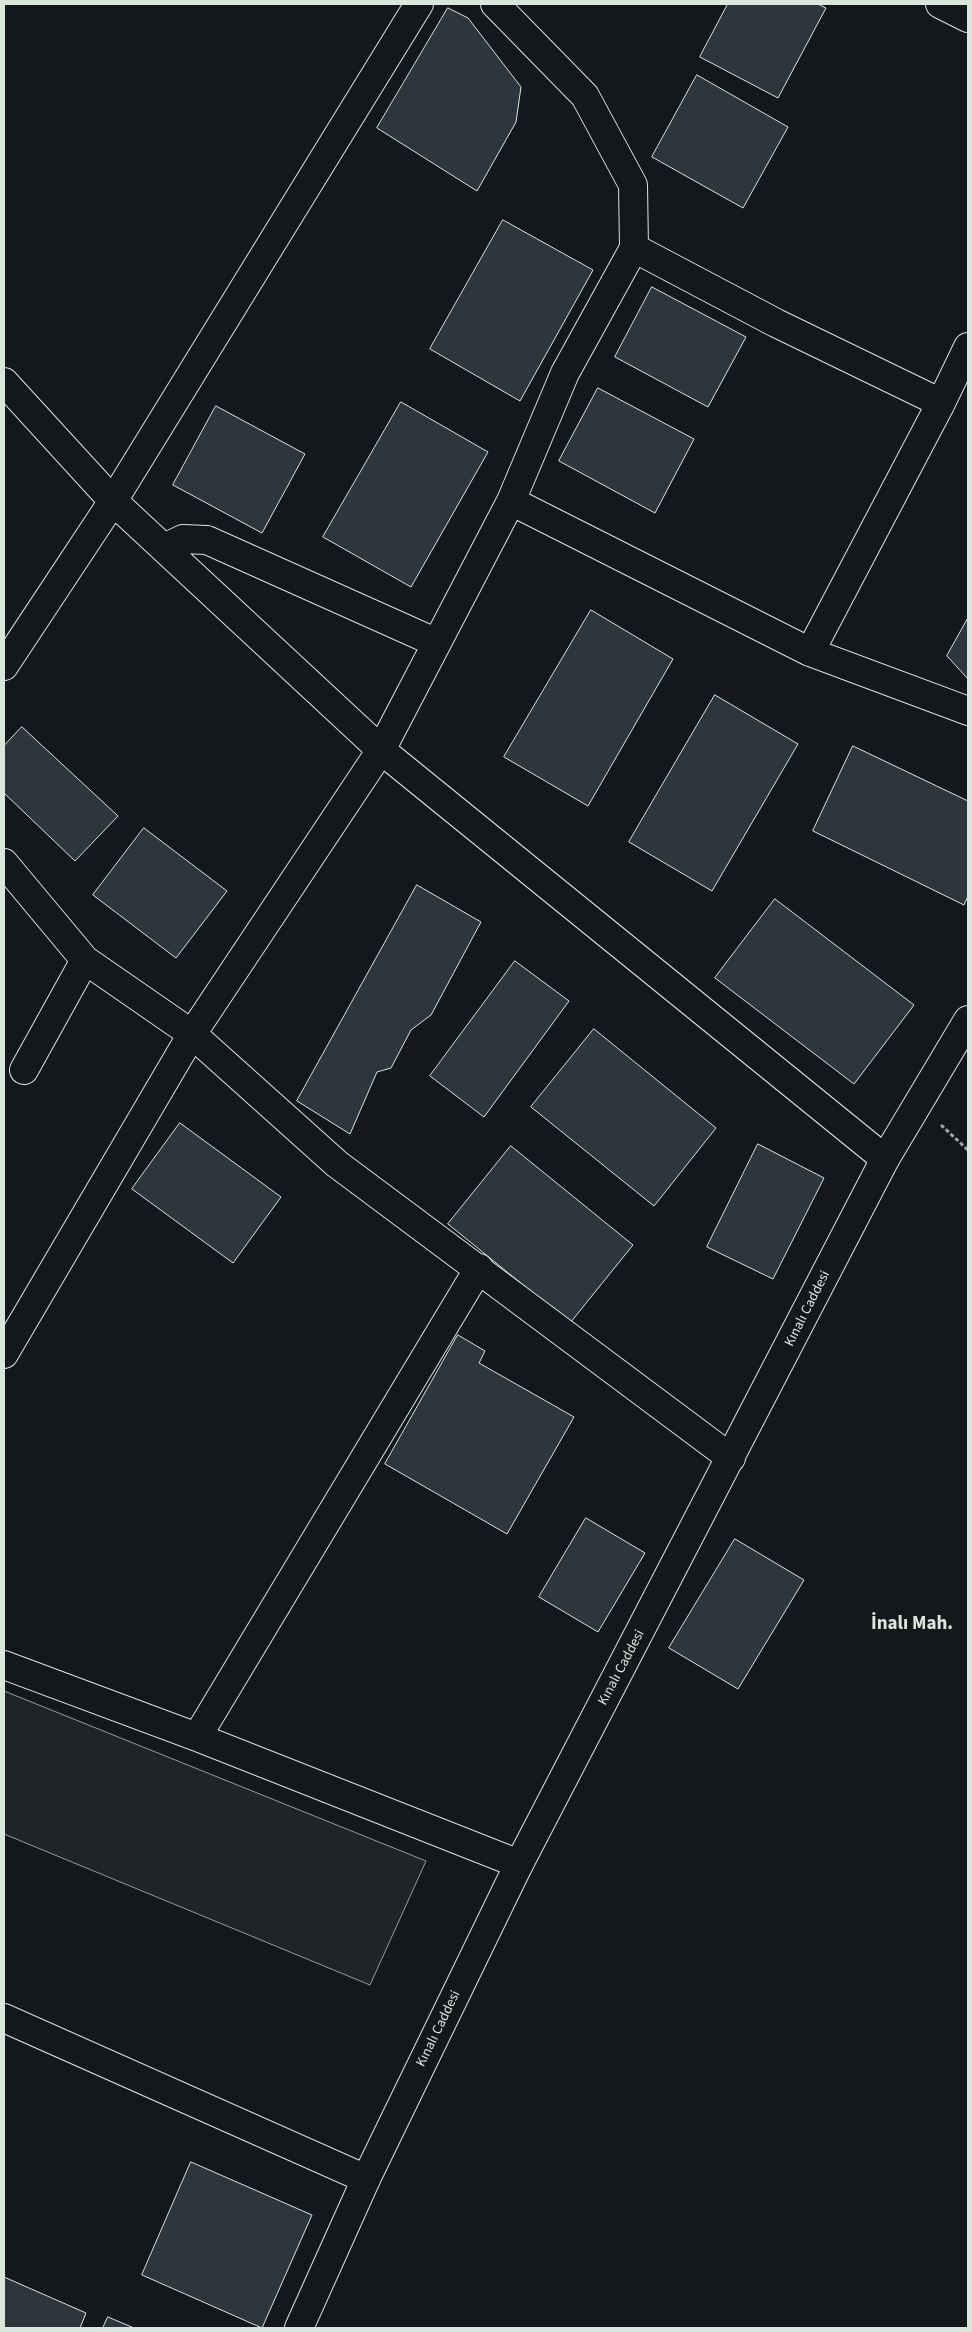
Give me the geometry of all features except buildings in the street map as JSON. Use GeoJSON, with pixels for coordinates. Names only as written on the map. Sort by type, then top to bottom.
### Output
{"type":"FeatureCollection","features":[{"type":"Feature","properties":{"kind":"street"},"geometry":{"type":"LineString","coordinates":[[4,666],[114,501],[418,4]]}},
{"type":"Feature","properties":{"kind":"street"},"geometry":{"type":"LineString","coordinates":[[6,1346],[192,1034],[381,750],[511,501],[565,372],[634,248],[632,185],[585,96],[495,4]]}},
{"type":"Feature","properties":{"kind":"street"},"geometry":{"type":"LineString","coordinates":[[940,4],[968,18]]}},
{"type":"Feature","properties":{"kind":"street"},"geometry":{"type":"LineString","coordinates":[[634,248],[776,323],[941,404]]}},
{"type":"Feature","properties":{"kind":"street"},"geometry":{"type":"LineString","coordinates":[[810,652],[941,404],[968,347]]}},
{"type":"Feature","properties":{"kind":"street"},"geometry":{"type":"LineString","coordinates":[[4,382],[114,501],[381,750],[886,1159]]}},
{"type":"Feature","properties":{"kind":"street"},"geometry":{"type":"LineString","coordinates":[[511,501],[810,652],[968,711]]}},
{"type":"Feature","properties":{"kind":"street"},"geometry":{"type":"LineString","coordinates":[[164,548],[183,539],[207,540],[437,643]]}},
{"type":"Feature","properties":{"kind":"street"},"geometry":{"type":"LineString","coordinates":[[4,863],[85,960],[192,1034],[337,1164],[479,1268],[731,1458]]}},
{"type":"Feature","properties":{"kind":"street"},"geometry":{"type":"LineString","coordinates":[[24,1070],[85,960]]}},
{"type":"Feature","properties":{"kind":"street","name":"Kınalı Caddesi"},"geometry":{"type":"LineString","coordinates":[[299,2328],[366,2179],[519,1864],[886,1159],[968,1020]]}},
{"type":"Feature","properties":{"kind":"street"},"geometry":{"type":"LineString","coordinates":[[197,1737],[479,1268]]}},
{"type":"Feature","properties":{"kind":"street"},"geometry":{"type":"LineString","coordinates":[[4,1665],[197,1737],[519,1864]]}},
{"type":"Feature","properties":{"kind":"street"},"geometry":{"type":"LineString","coordinates":[[4,2018],[366,2179]]}},
{"type":"Feature","properties":{"kind":"shaded area"},"geometry":{"type":"Polygon","coordinates":[[[4,1691],[426,1861],[370,1985],[4,1834],[4,1691]]]}},
{"type":"Feature","properties":{"kind":"district","name":"İnalı Mah."},"geometry":{"type":"Point","coordinates":[912,1625]}}]}
